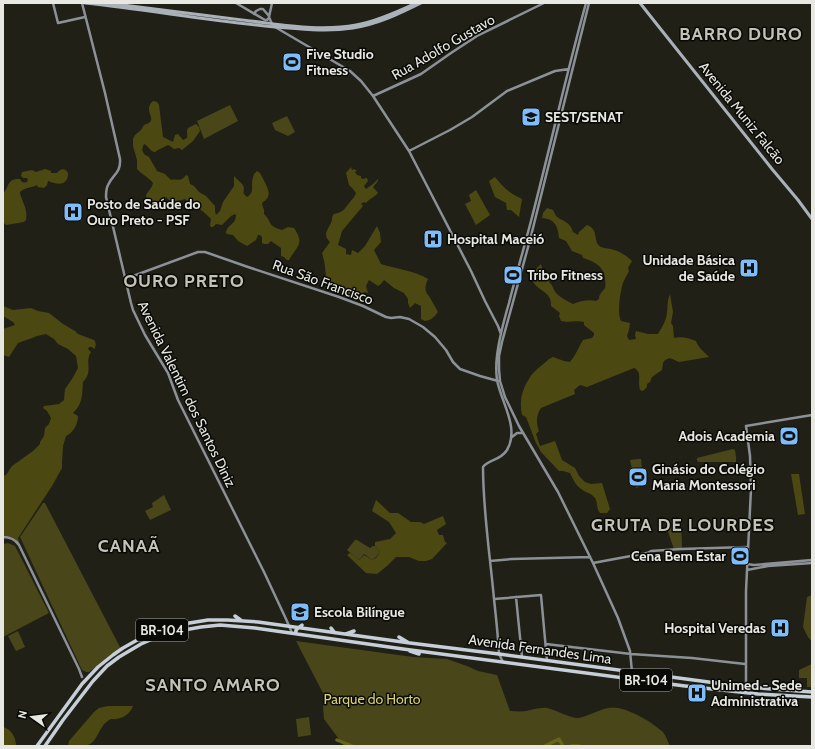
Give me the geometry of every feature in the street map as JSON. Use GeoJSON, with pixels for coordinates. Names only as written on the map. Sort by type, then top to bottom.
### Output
{"type":"FeatureCollection","features":[{"type":"Feature","properties":{"kind":"highway"},"geometry":{"type":"LineString","coordinates":[[235,616],[243,621]]}},
{"type":"Feature","properties":{"kind":"highway","name":"BR-104"},"geometry":{"type":"LineString","coordinates":[[36,746],[57,716],[94,670],[118,651],[139,639],[164,629],[208,620],[243,621],[290,627]]}},
{"type":"Feature","properties":{"kind":"highway"},"geometry":{"type":"LineString","coordinates":[[269,624],[275,621]]}},
{"type":"Feature","properties":{"kind":"highway","name":"BR-104"},"geometry":{"type":"LineString","coordinates":[[45,746],[88,687],[107,666],[125,653],[156,637],[173,632],[220,625],[292,633]]}},
{"type":"Feature","properties":{"kind":"highway"},"geometry":{"type":"LineString","coordinates":[[297,634],[296,631],[302,625]]}},
{"type":"Feature","properties":{"kind":"highway","name":"Avenida Fernandes Lima"},"geometry":{"type":"LineString","coordinates":[[290,627],[746,687],[812,692]]}},
{"type":"Feature","properties":{"kind":"highway"},"geometry":{"type":"LineString","coordinates":[[331,628],[335,633]]}},
{"type":"Feature","properties":{"kind":"highway"},"geometry":{"type":"LineString","coordinates":[[346,634],[354,631]]}},
{"type":"Feature","properties":{"kind":"highway","name":"Avenida Fernandes Lima"},"geometry":{"type":"LineString","coordinates":[[292,633],[685,686],[758,694],[812,697]]}},
{"type":"Feature","properties":{"kind":"highway"},"geometry":{"type":"LineString","coordinates":[[399,637],[410,643]]}},
{"type":"Feature","properties":{"kind":"highway"},"geometry":{"type":"LineString","coordinates":[[339,643],[349,641]]}},
{"type":"Feature","properties":{"kind":"highway"},"geometry":{"type":"LineString","coordinates":[[455,649],[461,646]]}},
{"type":"Feature","properties":{"kind":"highway"},"geometry":{"type":"LineString","coordinates":[[403,649],[418,654]]}},
{"type":"Feature","properties":{"kind":"highway"},"geometry":{"type":"LineString","coordinates":[[480,659],[482,652]]}},
{"type":"Feature","properties":{"kind":"main road"},"geometry":{"type":"LineString","coordinates":[[85,3],[312,30],[356,28],[384,20],[421,3]]}},
{"type":"Feature","properties":{"kind":"main road"},"geometry":{"type":"LineString","coordinates":[[107,3],[254,23]]}},
{"type":"Feature","properties":{"kind":"main road"},"geometry":{"type":"LineString","coordinates":[[287,27],[325,28],[357,25],[385,17],[416,3]]}},
{"type":"Feature","properties":{"kind":"main road","name":"Avenida Muniz Falcão"},"geometry":{"type":"LineString","coordinates":[[640,4],[812,219]]}},
{"type":"Feature","properties":{"kind":"street"},"geometry":{"type":"LineString","coordinates":[[53,3],[58,23],[85,17]]}},
{"type":"Feature","properties":{"kind":"street","name":"Avenida Valentim dos Santos Diniz"},"geometry":{"type":"LineString","coordinates":[[82,3],[120,159],[120,167],[108,185],[106,198],[133,310],[145,335],[168,373],[178,400],[264,572],[292,633]]}},
{"type":"Feature","properties":{"kind":"street"},"geometry":{"type":"LineString","coordinates":[[236,3],[265,20],[268,20],[272,3]]}},
{"type":"Feature","properties":{"kind":"street","name":"Rua Adolfo Gustavo"},"geometry":{"type":"LineString","coordinates":[[373,96],[421,74],[477,36],[544,3]]}},
{"type":"Feature","properties":{"kind":"street"},"geometry":{"type":"LineString","coordinates":[[533,220],[550,159],[568,81],[569,69],[587,3]]}},
{"type":"Feature","properties":{"kind":"street"},"geometry":{"type":"LineString","coordinates":[[587,3],[502,342],[499,363],[499,381],[519,426],[558,492],[593,563],[618,618],[631,654],[632,672]]}},
{"type":"Feature","properties":{"kind":"street"},"geometry":{"type":"LineString","coordinates":[[636,3],[640,4]]}},
{"type":"Feature","properties":{"kind":"street"},"geometry":{"type":"LineString","coordinates":[[254,23],[254,14],[256,11],[263,9],[273,25],[318,52]]}},
{"type":"Feature","properties":{"kind":"street"},"geometry":{"type":"LineString","coordinates":[[287,27],[288,34],[350,72],[361,81],[373,96],[409,151],[441,211],[498,326],[502,342]]}},
{"type":"Feature","properties":{"kind":"street"},"geometry":{"type":"LineString","coordinates":[[409,151],[472,117],[507,91],[555,71],[569,69]]}},
{"type":"Feature","properties":{"kind":"street","name":"Rua São Francisco"},"geometry":{"type":"LineString","coordinates":[[125,279],[198,252],[205,252],[339,297],[386,317],[400,317],[409,319],[423,327],[435,337],[446,350],[453,362],[460,369],[499,381]]}},
{"type":"Feature","properties":{"kind":"street"},"geometry":{"type":"LineString","coordinates":[[504,662],[499,654],[485,508],[483,466],[501,456],[508,448],[511,438],[511,428],[496,368],[503,325],[518,278]]}},
{"type":"Feature","properties":{"kind":"street"},"geometry":{"type":"LineString","coordinates":[[498,326],[503,325]]}},
{"type":"Feature","properties":{"kind":"street"},"geometry":{"type":"LineString","coordinates":[[746,687],[747,547],[751,467],[746,426],[812,414]]}},
{"type":"Feature","properties":{"kind":"street"},"geometry":{"type":"LineString","coordinates":[[511,428],[516,429],[519,426]]}},
{"type":"Feature","properties":{"kind":"street"},"geometry":{"type":"LineString","coordinates":[[511,438],[517,433],[523,433]]}},
{"type":"Feature","properties":{"kind":"street"},"geometry":{"type":"LineString","coordinates":[[3,537],[13,539],[19,545],[82,678]]}},
{"type":"Feature","properties":{"kind":"street"},"geometry":{"type":"LineString","coordinates":[[593,563],[647,554],[651,551],[747,547]]}},
{"type":"Feature","properties":{"kind":"street"},"geometry":{"type":"LineString","coordinates":[[490,561],[590,557]]}},
{"type":"Feature","properties":{"kind":"street"},"geometry":{"type":"LineString","coordinates":[[747,564],[754,565],[812,562]]}},
{"type":"Feature","properties":{"kind":"street"},"geometry":{"type":"LineString","coordinates":[[747,570],[768,566],[812,562]]}},
{"type":"Feature","properties":{"kind":"street"},"geometry":{"type":"LineString","coordinates":[[494,599],[541,595],[547,661]]}},
{"type":"Feature","properties":{"kind":"street"},"geometry":{"type":"LineString","coordinates":[[516,597],[522,658]]}},
{"type":"Feature","properties":{"kind":"street"},"geometry":{"type":"LineString","coordinates":[[546,644],[631,654],[692,658],[745,664]]}},
{"type":"Feature","properties":{"kind":"street"},"geometry":{"type":"LineString","coordinates":[[79,669],[85,675]]}},
{"type":"Feature","properties":{"kind":"green space"},"geometry":{"type":"Polygon","coordinates":[[[230,105],[238,121],[204,139],[197,121],[230,105]]]}},
{"type":"Feature","properties":{"kind":"green space"},"geometry":{"type":"Polygon","coordinates":[[[287,116],[295,132],[288,136],[275,130],[272,123],[287,116]]]}},
{"type":"Feature","properties":{"kind":"green space"},"geometry":{"type":"Polygon","coordinates":[[[733,449],[735,450],[736,462],[698,462],[697,460],[697,458],[733,449]]]}},
{"type":"Feature","properties":{"kind":"green space","name":"Ginásio do Colégio Maria Montessori"},"geometry":{"type":"Polygon","coordinates":[[[641,459],[642,469],[640,469],[647,484],[636,488],[630,470],[632,469],[630,460],[641,459]]]}},
{"type":"Feature","properties":{"kind":"green space"},"geometry":{"type":"Polygon","coordinates":[[[164,495],[171,510],[150,520],[145,511],[153,507],[152,503],[164,495]]]}},
{"type":"Feature","properties":{"kind":"green space"},"geometry":{"type":"Polygon","coordinates":[[[43,503],[45,503],[121,649],[89,672],[82,670],[20,537],[43,503]]]}},
{"type":"Feature","properties":{"kind":"green space"},"geometry":{"type":"Polygon","coordinates":[[[681,517],[682,546],[681,549],[674,549],[665,523],[681,517]]]}},
{"type":"Feature","properties":{"kind":"green space"},"geometry":{"type":"Polygon","coordinates":[[[355,540],[370,548],[375,546],[380,552],[372,560],[364,554],[359,560],[347,550],[355,540]]]}},
{"type":"Feature","properties":{"kind":"green space"},"geometry":{"type":"Polygon","coordinates":[[[8,543],[15,546],[49,613],[3,637],[3,544],[8,543]]]}},
{"type":"Feature","properties":{"kind":"green space"},"geometry":{"type":"Polygon","coordinates":[[[812,595],[812,642],[803,627],[807,597],[812,595]]]}},
{"type":"Feature","properties":{"kind":"green space"},"geometry":{"type":"Polygon","coordinates":[[[18,631],[25,647],[16,651],[8,636],[18,631]]]}},
{"type":"Feature","properties":{"kind":"green space","name":"Parque do Horto"},"geometry":{"type":"Polygon","coordinates":[[[296,641],[413,657],[447,659],[478,671],[497,675],[510,711],[547,708],[576,718],[614,707],[629,711],[658,728],[663,732],[670,746],[344,746],[324,719],[323,706],[325,697],[296,641]]]}},
{"type":"Feature","properties":{"kind":"green space"},"geometry":{"type":"Polygon","coordinates":[[[812,664],[812,687],[807,687],[807,678],[799,678],[799,670],[812,664]]]}},
{"type":"Feature","properties":{"kind":"green space"},"geometry":{"type":"Polygon","coordinates":[[[309,717],[311,735],[298,737],[296,719],[309,717]]]}},
{"type":"Feature","properties":{"kind":"shaded area"},"geometry":{"type":"Polygon","coordinates":[[[153,101],[157,102],[159,105],[163,137],[173,142],[175,135],[178,134],[183,140],[187,138],[188,128],[196,124],[200,131],[193,141],[182,150],[179,148],[174,149],[168,145],[153,152],[144,144],[142,150],[144,154],[149,157],[157,171],[165,174],[171,180],[180,180],[186,175],[188,176],[190,184],[206,196],[215,206],[216,215],[220,211],[223,202],[234,186],[234,176],[244,188],[244,193],[247,197],[252,191],[254,174],[257,171],[260,173],[269,194],[262,204],[264,214],[274,227],[282,230],[288,227],[294,228],[299,238],[299,245],[289,260],[281,256],[281,248],[271,241],[268,244],[262,243],[262,237],[260,235],[258,235],[256,240],[247,246],[238,241],[233,235],[227,234],[228,228],[235,221],[235,214],[222,225],[216,224],[211,227],[211,219],[197,206],[191,205],[185,199],[172,203],[166,197],[163,203],[149,200],[146,197],[153,183],[137,169],[133,139],[144,125],[151,121],[149,109],[153,101]]]}},
{"type":"Feature","properties":{"kind":"shaded area"},"geometry":{"type":"Polygon","coordinates":[[[351,167],[352,170],[357,170],[355,172],[357,175],[361,176],[361,178],[367,178],[368,181],[364,186],[366,189],[378,179],[373,187],[378,193],[366,203],[364,202],[361,204],[363,206],[342,231],[338,245],[346,249],[346,254],[351,255],[352,250],[358,253],[365,246],[377,226],[380,233],[381,242],[374,250],[381,264],[412,272],[428,279],[426,292],[438,312],[431,319],[425,321],[421,319],[421,306],[415,303],[410,308],[408,299],[404,293],[394,288],[384,280],[378,286],[369,280],[366,286],[368,293],[364,292],[356,301],[326,282],[322,253],[330,242],[326,236],[327,231],[333,215],[344,210],[356,193],[349,185],[346,173],[351,167]]]}},
{"type":"Feature","properties":{"kind":"shaded area"},"geometry":{"type":"Polygon","coordinates":[[[45,169],[51,171],[51,173],[57,173],[62,169],[65,170],[68,173],[67,178],[61,184],[48,181],[44,188],[38,187],[37,185],[22,190],[20,193],[26,209],[26,220],[24,222],[6,225],[3,222],[3,194],[10,181],[20,179],[22,182],[27,182],[27,178],[23,178],[21,176],[22,172],[32,170],[36,172],[45,169]]]}},
{"type":"Feature","properties":{"kind":"shaded area"},"geometry":{"type":"Polygon","coordinates":[[[495,177],[507,190],[522,199],[519,217],[511,210],[507,210],[506,203],[495,197],[489,181],[495,177]]]}},
{"type":"Feature","properties":{"kind":"shaded area"},"geometry":{"type":"Polygon","coordinates":[[[476,190],[490,215],[476,225],[465,204],[471,201],[469,195],[476,190]]]}},
{"type":"Feature","properties":{"kind":"shaded area"},"geometry":{"type":"Polygon","coordinates":[[[547,208],[553,210],[556,216],[568,224],[572,228],[573,232],[578,235],[579,232],[587,225],[591,227],[595,233],[598,245],[603,248],[612,249],[619,252],[632,261],[623,284],[619,309],[621,321],[630,323],[627,336],[629,340],[636,339],[636,331],[648,334],[658,334],[666,319],[670,294],[673,312],[671,323],[673,326],[674,338],[680,337],[696,341],[709,357],[679,362],[670,358],[665,360],[662,370],[652,377],[650,382],[647,384],[647,387],[643,391],[640,390],[639,387],[639,374],[634,368],[587,387],[580,385],[574,390],[575,394],[541,408],[537,419],[539,431],[536,434],[540,446],[555,441],[562,460],[575,468],[579,476],[585,482],[591,484],[602,483],[610,509],[607,513],[600,513],[594,497],[579,487],[570,473],[559,471],[541,452],[526,417],[522,415],[521,401],[523,391],[533,373],[553,357],[570,362],[583,340],[592,338],[594,335],[594,333],[584,325],[584,322],[561,321],[559,316],[560,313],[551,306],[549,297],[534,283],[532,279],[537,268],[541,264],[543,270],[550,278],[549,282],[556,293],[573,304],[590,300],[596,301],[599,299],[600,294],[605,288],[603,270],[594,262],[583,258],[582,255],[572,251],[566,241],[559,238],[558,230],[555,224],[550,220],[542,218],[543,213],[547,208]]]}},
{"type":"Feature","properties":{"kind":"shaded area"},"geometry":{"type":"Polygon","coordinates":[[[3,306],[13,310],[31,308],[49,313],[78,334],[94,340],[96,344],[94,349],[89,347],[88,349],[91,352],[88,360],[89,370],[83,382],[79,406],[73,413],[78,416],[75,428],[69,435],[66,436],[63,446],[62,468],[18,538],[20,545],[13,538],[3,536],[3,476],[6,475],[12,466],[40,444],[44,436],[45,428],[49,424],[51,418],[47,411],[43,408],[44,406],[59,404],[64,400],[65,389],[78,368],[76,356],[46,334],[18,343],[9,357],[3,355],[3,329],[15,325],[3,316],[3,306]]]}},
{"type":"Feature","properties":{"kind":"shaded area"},"geometry":{"type":"Polygon","coordinates":[[[791,474],[799,474],[805,514],[798,515],[791,474]]]}},
{"type":"Feature","properties":{"kind":"shaded area"},"geometry":{"type":"Polygon","coordinates":[[[376,500],[390,513],[398,513],[411,522],[420,522],[424,524],[443,516],[446,524],[437,530],[439,535],[443,535],[445,542],[447,543],[432,559],[419,561],[409,557],[396,557],[377,574],[366,573],[347,555],[350,553],[359,560],[364,555],[372,560],[376,558],[380,552],[375,546],[375,542],[390,539],[396,533],[389,522],[372,511],[376,500]]]}},
{"type":"Feature","properties":{"kind":"shaded area"},"geometry":{"type":"Polygon","coordinates":[[[108,706],[133,706],[130,712],[124,716],[118,719],[111,719],[103,725],[92,743],[83,746],[68,746],[69,741],[94,712],[99,708],[108,706]]]}},
{"type":"Feature","properties":{"kind":"shaded area"},"geometry":{"type":"Polygon","coordinates":[[[3,727],[12,734],[16,746],[3,746],[3,727]]]}},
{"type":"Feature","properties":{"kind":"waterway"},"geometry":{"type":"LineString","coordinates":[[545,746],[559,739],[563,746]]}},
{"type":"Feature","properties":{"kind":"waterway"},"geometry":{"type":"LineString","coordinates":[[337,740],[352,746]]}},
{"type":"Feature","properties":{"kind":"waterway"},"geometry":{"type":"LineString","coordinates":[[571,746],[579,746]]}},
{"type":"Feature","properties":{"kind":"place","name":"Five Studio Fitness"},"geometry":{"type":"Point","coordinates":[292,62]}},
{"type":"Feature","properties":{"kind":"place","name":"SEST/SENAT"},"geometry":{"type":"Point","coordinates":[531,117]}},
{"type":"Feature","properties":{"kind":"place","name":"Posto de Saúde do Ouro Preto - PSF"},"geometry":{"type":"Point","coordinates":[73,212]}},
{"type":"Feature","properties":{"kind":"place","name":"Hospital Maceió"},"geometry":{"type":"Point","coordinates":[433,239]}},
{"type":"Feature","properties":{"kind":"place","name":"Unidade Básica de Saúde"},"geometry":{"type":"Point","coordinates":[749,268]}},
{"type":"Feature","properties":{"kind":"place","name":"Tribo Fitness"},"geometry":{"type":"Point","coordinates":[513,275]}},
{"type":"Feature","properties":{"kind":"place","name":"Adois Academia"},"geometry":{"type":"Point","coordinates":[789,436]}},
{"type":"Feature","properties":{"kind":"place","name":"Ginásio do Colégio Maria Montessori"},"geometry":{"type":"Point","coordinates":[638,477]}},
{"type":"Feature","properties":{"kind":"place","name":"Cena Bem Estar"},"geometry":{"type":"Point","coordinates":[740,556]}},
{"type":"Feature","properties":{"kind":"place","name":"Escola Bilíngue"},"geometry":{"type":"Point","coordinates":[300,612]}},
{"type":"Feature","properties":{"kind":"place","name":"Hospital Veredas"},"geometry":{"type":"Point","coordinates":[780,628]}},
{"type":"Feature","properties":{"kind":"place","name":"Unimed - Sede Administrativa"},"geometry":{"type":"Point","coordinates":[697,693]}},
{"type":"Feature","properties":{"kind":"district","name":"BARRO DURO"},"geometry":{"type":"Point","coordinates":[741,34]}},
{"type":"Feature","properties":{"kind":"district","name":"OURO PRETO"},"geometry":{"type":"Point","coordinates":[184,281]}},
{"type":"Feature","properties":{"kind":"district","name":"GRUTA DE LOURDES"},"geometry":{"type":"Point","coordinates":[683,525]}},
{"type":"Feature","properties":{"kind":"district","name":"CANAÃ"},"geometry":{"type":"Point","coordinates":[129,546]}},
{"type":"Feature","properties":{"kind":"district","name":"SANTO AMARO"},"geometry":{"type":"Point","coordinates":[213,685]}}]}
